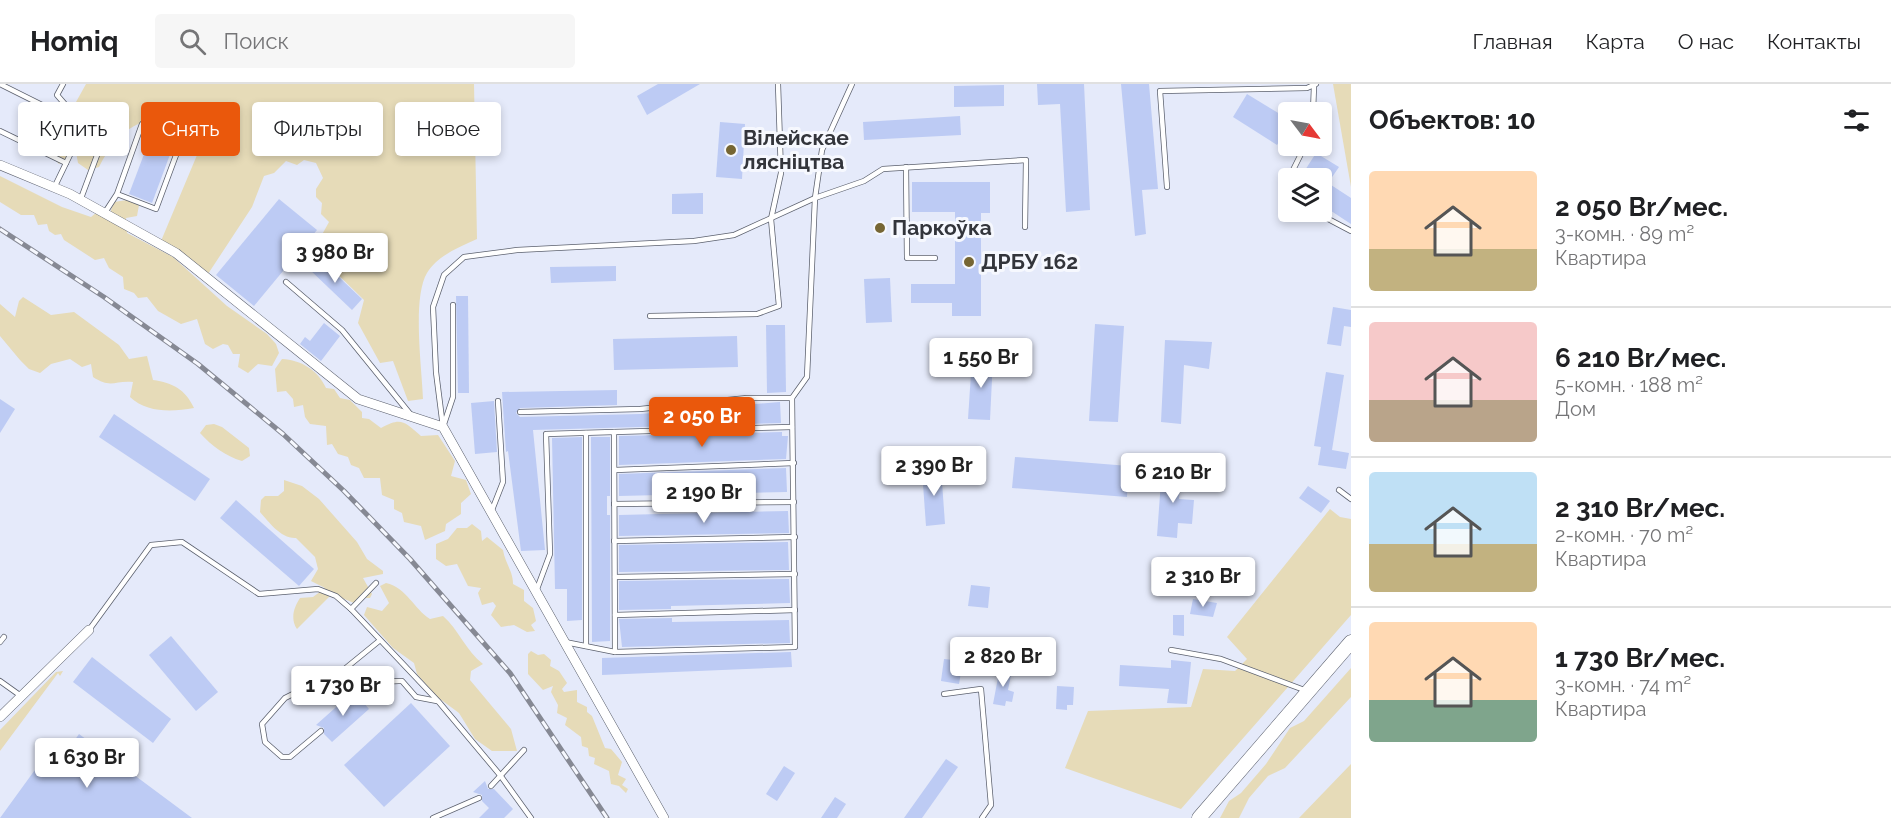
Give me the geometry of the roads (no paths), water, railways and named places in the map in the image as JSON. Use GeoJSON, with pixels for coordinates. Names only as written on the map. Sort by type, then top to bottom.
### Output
{"type":"FeatureCollection","features":[{"type":"Feature","properties":{"kind":"main road"},"geometry":{"type":"LineString","coordinates":[[1199,818],[1351,642]]}},
{"type":"Feature","properties":{"kind":"street"},"geometry":{"type":"LineString","coordinates":[[0,165],[54,188],[176,253],[350,394],[368,403],[443,427],[664,818]]}},
{"type":"Feature","properties":{"kind":"street"},"geometry":{"type":"LineString","coordinates":[[0,717],[89,630]]}},
{"type":"Feature","properties":{"kind":"lane"},"geometry":{"type":"LineString","coordinates":[[63,84],[57,95],[63,102]]}},
{"type":"Feature","properties":{"kind":"lane"},"geometry":{"type":"LineString","coordinates":[[650,316],[758,314],[779,306],[771,219],[781,172],[778,84]]}},
{"type":"Feature","properties":{"kind":"lane"},"geometry":{"type":"LineString","coordinates":[[563,642],[615,652],[795,647],[792,398],[807,377],[815,198],[822,150],[852,84]]}},
{"type":"Feature","properties":{"kind":"lane"},"geometry":{"type":"LineString","coordinates":[[2,85],[36,102]]}},
{"type":"Feature","properties":{"kind":"lane"},"geometry":{"type":"LineString","coordinates":[[1167,187],[1160,91],[1315,85],[1314,102]]}},
{"type":"Feature","properties":{"kind":"lane"},"geometry":{"type":"LineString","coordinates":[[105,214],[117,194],[142,124],[182,139],[156,209],[117,194]]}},
{"type":"Feature","properties":{"kind":"lane"},"geometry":{"type":"LineString","coordinates":[[0,131],[66,163]]}},
{"type":"Feature","properties":{"kind":"lane"},"geometry":{"type":"LineString","coordinates":[[54,188],[69,156]]}},
{"type":"Feature","properties":{"kind":"lane"},"geometry":{"type":"LineString","coordinates":[[80,201],[97,156]]}},
{"type":"Feature","properties":{"kind":"lane"},"geometry":{"type":"LineString","coordinates":[[443,427],[434,351],[432,307],[441,281],[458,261],[481,253],[694,241],[734,235],[815,198],[864,182],[883,169],[1026,160],[1025,226]]}},
{"type":"Feature","properties":{"kind":"lane"},"geometry":{"type":"LineString","coordinates":[[906,167],[907,258],[935,258]]}},
{"type":"Feature","properties":{"kind":"lane"},"geometry":{"type":"LineString","coordinates":[[1332,221],[1351,231]]}},
{"type":"Feature","properties":{"kind":"lane"},"geometry":{"type":"LineString","coordinates":[[286,282],[342,330],[413,417]]}},
{"type":"Feature","properties":{"kind":"lane"},"geometry":{"type":"LineString","coordinates":[[443,427],[453,397],[453,305]]}},
{"type":"Feature","properties":{"kind":"lane"},"geometry":{"type":"LineString","coordinates":[[520,412],[640,409],[747,398],[792,398]]}},
{"type":"Feature","properties":{"kind":"lane"},"geometry":{"type":"LineString","coordinates":[[492,511],[503,482],[498,401]]}},
{"type":"Feature","properties":{"kind":"lane"},"geometry":{"type":"LineString","coordinates":[[535,591],[550,554],[546,434],[792,428]]}},
{"type":"Feature","properties":{"kind":"lane"},"geometry":{"type":"LineString","coordinates":[[586,432],[586,646]]}},
{"type":"Feature","properties":{"kind":"lane"},"geometry":{"type":"LineString","coordinates":[[614,432],[615,652]]}},
{"type":"Feature","properties":{"kind":"lane"},"geometry":{"type":"LineString","coordinates":[[615,470],[794,464]]}},
{"type":"Feature","properties":{"kind":"lane"},"geometry":{"type":"LineString","coordinates":[[1339,490],[1351,499]]}},
{"type":"Feature","properties":{"kind":"lane"},"geometry":{"type":"LineString","coordinates":[[614,504],[794,502]]}},
{"type":"Feature","properties":{"kind":"lane"},"geometry":{"type":"LineString","coordinates":[[614,541],[795,537]]}},
{"type":"Feature","properties":{"kind":"lane"},"geometry":{"type":"LineString","coordinates":[[89,630],[151,545],[182,542],[259,594],[318,589],[336,596],[438,701],[500,775],[531,818]]}},
{"type":"Feature","properties":{"kind":"lane"},"geometry":{"type":"LineString","coordinates":[[615,578],[795,574]]}},
{"type":"Feature","properties":{"kind":"lane"},"geometry":{"type":"LineString","coordinates":[[351,609],[376,583]]}},
{"type":"Feature","properties":{"kind":"lane"},"geometry":{"type":"LineString","coordinates":[[615,615],[795,610]]}},
{"type":"Feature","properties":{"kind":"lane"},"geometry":{"type":"LineString","coordinates":[[321,731],[290,757],[282,757],[265,742],[262,724],[285,698],[303,689],[325,685],[379,640]]}},
{"type":"Feature","properties":{"kind":"lane"},"geometry":{"type":"LineString","coordinates":[[1171,650],[1221,659],[1309,692]]}},
{"type":"Feature","properties":{"kind":"lane"},"geometry":{"type":"LineString","coordinates":[[0,681],[21,696]]}},
{"type":"Feature","properties":{"kind":"lane"},"geometry":{"type":"LineString","coordinates":[[360,699],[376,685],[388,681],[402,681],[416,697],[438,701]]}},
{"type":"Feature","properties":{"kind":"lane"},"geometry":{"type":"LineString","coordinates":[[944,694],[981,688],[991,805],[982,818]]}},
{"type":"Feature","properties":{"kind":"lane"},"geometry":{"type":"LineString","coordinates":[[491,786],[524,750]]}},
{"type":"Feature","properties":{"kind":"lane"},"geometry":{"type":"LineString","coordinates":[[433,818],[479,798]]}},
{"type":"Feature","properties":{"kind":"railway"},"geometry":{"type":"LineString","coordinates":[[0,229],[104,297],[198,364],[283,434],[344,491],[410,559],[510,673],[607,818]]}},
{"type":"Feature","properties":{"kind":"place","name":"Вілейскае лясніцтва"},"geometry":{"type":"Point","coordinates":[731,150]}},
{"type":"Feature","properties":{"kind":"place","name":"Паркоўка"},"geometry":{"type":"Point","coordinates":[880,228]}},
{"type":"Feature","properties":{"kind":"place","name":"ДРБУ 162"},"geometry":{"type":"Point","coordinates":[969,262]}}]}
